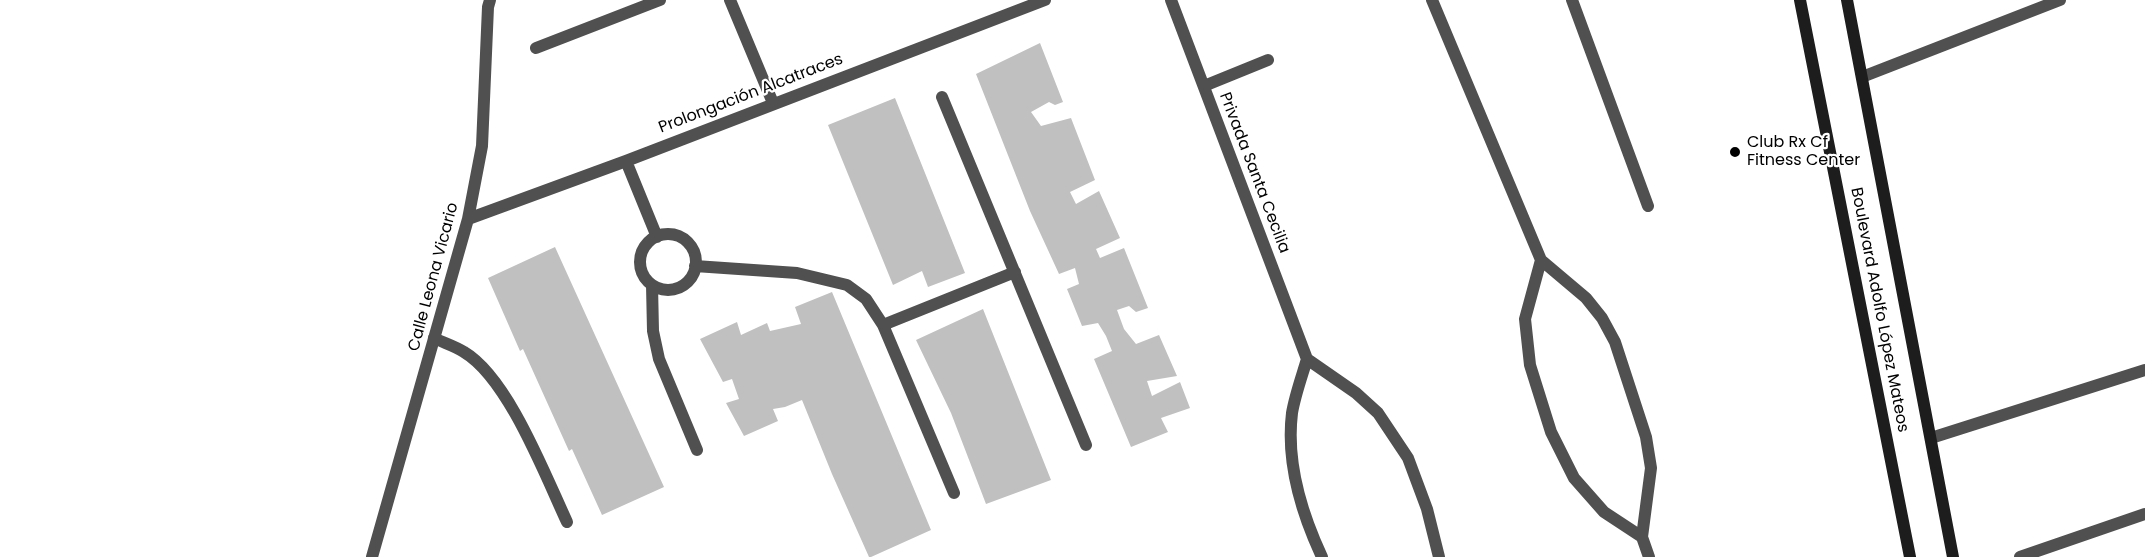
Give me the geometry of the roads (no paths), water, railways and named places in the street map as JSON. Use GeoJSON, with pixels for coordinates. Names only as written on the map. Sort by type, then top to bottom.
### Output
{"type":"FeatureCollection","features":[{"type":"Feature","properties":{"kind":"street","name":"Calle Leona Vicario"},"geometry":{"type":"LineString","coordinates":[[372,557],[468,219],[482,146],[490,0]]}},
{"type":"Feature","properties":{"kind":"street"},"geometry":{"type":"LineString","coordinates":[[536,48],[660,0]]}},
{"type":"Feature","properties":{"kind":"street"},"geometry":{"type":"LineString","coordinates":[[730,0],[773,103]]}},
{"type":"Feature","properties":{"kind":"street","name":"Prolongación Alcatraces"},"geometry":{"type":"LineString","coordinates":[[468,219],[626,161],[1045,0]]}},
{"type":"Feature","properties":{"kind":"street","name":"Privada Santa Cecilia"},"geometry":{"type":"LineString","coordinates":[[1171,0],[1306,359]]}},
{"type":"Feature","properties":{"kind":"street"},"geometry":{"type":"LineString","coordinates":[[1432,0],[1541,260],[1586,298],[1602,318],[1615,342],[1646,436],[1651,468],[1642,537],[1649,557]]}},
{"type":"Feature","properties":{"kind":"street"},"geometry":{"type":"LineString","coordinates":[[1572,0],[1648,206]]}},
{"type":"Feature","properties":{"kind":"street","name":"Boulevard Adolfo López Mateos"},"geometry":{"type":"LineString","coordinates":[[1800,0],[1910,557]]}},
{"type":"Feature","properties":{"kind":"street","name":"Boulevard Adolfo López Mateos"},"geometry":{"type":"LineString","coordinates":[[1847,0],[1953,557]]}},
{"type":"Feature","properties":{"kind":"street"},"geometry":{"type":"LineString","coordinates":[[1862,77],[2060,0]]}},
{"type":"Feature","properties":{"kind":"street"},"geometry":{"type":"LineString","coordinates":[[1204,86],[1268,60]]}},
{"type":"Feature","properties":{"kind":"street"},"geometry":{"type":"LineString","coordinates":[[942,97],[1086,445]]}},
{"type":"Feature","properties":{"kind":"street"},"geometry":{"type":"LineString","coordinates":[[626,161],[657,237]]}},
{"type":"Feature","properties":{"kind":"street"},"geometry":{"type":"LineString","coordinates":[[674,234],[682,237],[693,249],[696,266],[688,282],[670,290],[661,289],[652,285],[645,277],[640,259],[649,242],[657,237],[674,234]]}},
{"type":"Feature","properties":{"kind":"street"},"geometry":{"type":"LineString","coordinates":[[1541,260],[1526,319],[1530,365],[1551,432],[1574,478],[1604,512],[1642,537]]}},
{"type":"Feature","properties":{"kind":"street"},"geometry":{"type":"LineString","coordinates":[[696,266],[797,273],[847,285],[866,299],[883,325],[954,493]]}},
{"type":"Feature","properties":{"kind":"street"},"geometry":{"type":"LineString","coordinates":[[883,325],[1015,272]]}},
{"type":"Feature","properties":{"kind":"street"},"geometry":{"type":"LineString","coordinates":[[652,285],[653,331],[659,359],[697,450]]}},
{"type":"Feature","properties":{"kind":"street"},"geometry":{"type":"LineString","coordinates":[[434,338],[465,352],[485,369],[501,390],[516,415],[567,522]]}},
{"type":"Feature","properties":{"kind":"street"},"geometry":{"type":"LineString","coordinates":[[1322,557],[1295,484],[1291,452],[1292,412],[1306,359],[1356,393],[1378,413],[1408,458],[1427,509],[1439,557]]}},
{"type":"Feature","properties":{"kind":"street"},"geometry":{"type":"LineString","coordinates":[[1930,438],[2145,370]]}},
{"type":"Feature","properties":{"kind":"street"},"geometry":{"type":"LineString","coordinates":[[2020,557],[2145,514]]}},
{"type":"Feature","properties":{"kind":"place","name":"Club Rx Cf Fitness Center"},"geometry":{"type":"Point","coordinates":[1735,152]}}]}
